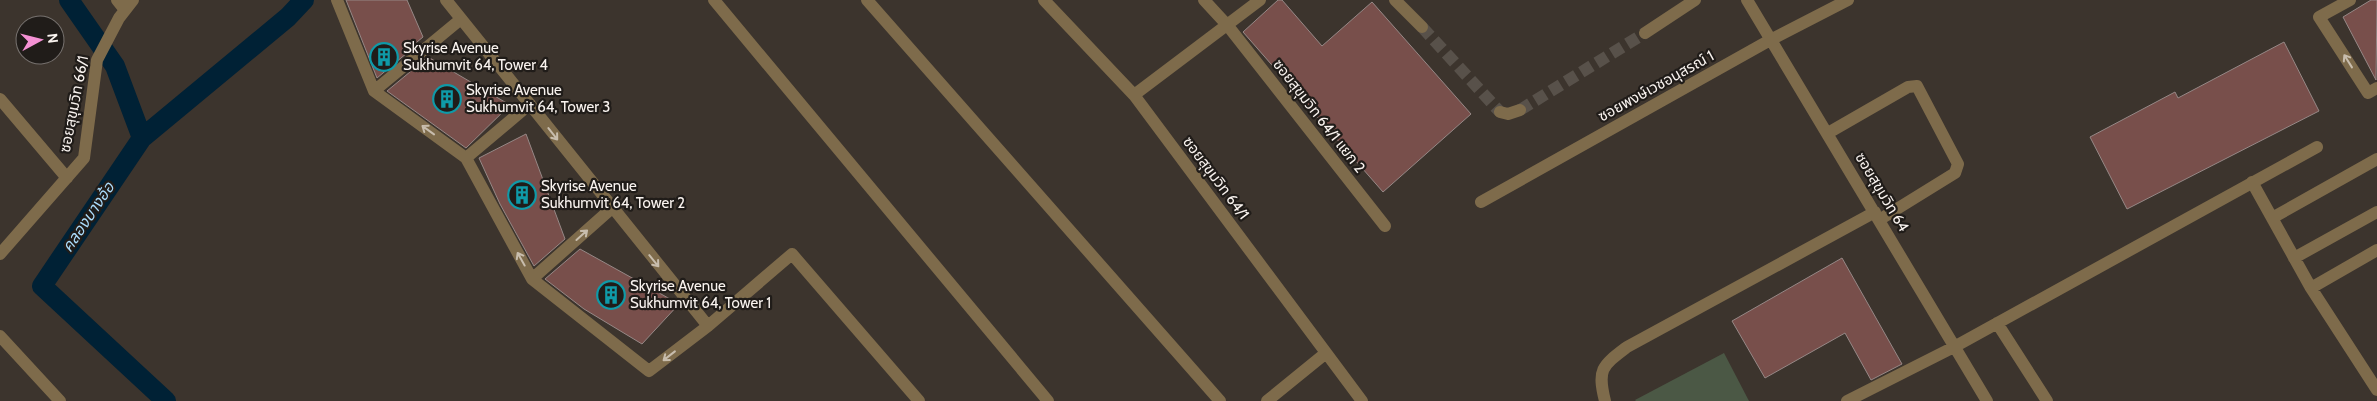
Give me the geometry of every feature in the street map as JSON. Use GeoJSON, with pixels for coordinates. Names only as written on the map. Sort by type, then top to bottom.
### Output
{"type":"FeatureCollection","features":[{"type":"Feature","properties":{"kind":"street"},"geometry":{"type":"LineString","coordinates":[[337,0],[374,91],[466,158],[532,279],[649,371],[708,326],[792,254],[920,401]]}},
{"type":"Feature","properties":{"kind":"street"},"geometry":{"type":"LineString","coordinates":[[446,0],[708,326]]}},
{"type":"Feature","properties":{"kind":"street"},"geometry":{"type":"LineString","coordinates":[[714,0],[1048,401]]}},
{"type":"Feature","properties":{"kind":"street"},"geometry":{"type":"LineString","coordinates":[[867,0],[1220,401]]}},
{"type":"Feature","properties":{"kind":"street","name":"ซอยสุขุมวิท 64/1"},"geometry":{"type":"LineString","coordinates":[[1044,0],[1134,95],[1362,401]]}},
{"type":"Feature","properties":{"kind":"street"},"geometry":{"type":"LineString","coordinates":[[1204,0],[1228,26]]}},
{"type":"Feature","properties":{"kind":"street"},"geometry":{"type":"LineString","coordinates":[[1134,95],[1260,0]]}},
{"type":"Feature","properties":{"kind":"street"},"geometry":{"type":"LineString","coordinates":[[1395,0],[1422,28]]}},
{"type":"Feature","properties":{"kind":"street"},"geometry":{"type":"LineString","coordinates":[[1645,33],[1694,0]]}},
{"type":"Feature","properties":{"kind":"street","name":"ซอยสุขุมวิท 64"},"geometry":{"type":"LineString","coordinates":[[1747,0],[1987,401]]}},
{"type":"Feature","properties":{"kind":"street","name":"ซอยพงษ์เวชอนุสรณ์ 1"},"geometry":{"type":"LineString","coordinates":[[1481,202],[1772,40],[1848,0]]}},
{"type":"Feature","properties":{"kind":"street"},"geometry":{"type":"LineString","coordinates":[[2350,0],[2320,17],[2368,93],[2377,88]]}},
{"type":"Feature","properties":{"kind":"street","name":"ซอยสุขุมวิท 66/1"},"geometry":{"type":"LineString","coordinates":[[0,254],[84,158],[97,60],[124,7]]}},
{"type":"Feature","properties":{"kind":"street"},"geometry":{"type":"LineString","coordinates":[[374,91],[461,19]]}},
{"type":"Feature","properties":{"kind":"street","name":"ซอยสุขุมวิท 64/1 แยก 2"},"geometry":{"type":"LineString","coordinates":[[1228,26],[1385,226]]}},
{"type":"Feature","properties":{"kind":"street"},"geometry":{"type":"LineString","coordinates":[[1605,401],[1600,382],[1605,363],[1627,347],[1955,173],[1958,164],[1917,86],[1908,87],[1828,133]]}},
{"type":"Feature","properties":{"kind":"street"},"geometry":{"type":"LineString","coordinates":[[0,99],[67,178]]}},
{"type":"Feature","properties":{"kind":"street"},"geometry":{"type":"LineString","coordinates":[[466,158],[530,104]]}},
{"type":"Feature","properties":{"kind":"street"},"geometry":{"type":"LineString","coordinates":[[1500,112],[1508,114],[1520,110]]}},
{"type":"Feature","properties":{"kind":"street"},"geometry":{"type":"LineString","coordinates":[[1847,401],[1954,347],[2317,147]]}},
{"type":"Feature","properties":{"kind":"street"},"geometry":{"type":"LineString","coordinates":[[2272,218],[2377,159]]}},
{"type":"Feature","properties":{"kind":"street"},"geometry":{"type":"LineString","coordinates":[[2252,182],[2311,288],[2377,390]]}},
{"type":"Feature","properties":{"kind":"street"},"geometry":{"type":"LineString","coordinates":[[532,279],[612,208]]}},
{"type":"Feature","properties":{"kind":"street"},"geometry":{"type":"LineString","coordinates":[[2294,258],[2377,212]]}},
{"type":"Feature","properties":{"kind":"street"},"geometry":{"type":"LineString","coordinates":[[2311,288],[2377,250]]}},
{"type":"Feature","properties":{"kind":"street"},"geometry":{"type":"LineString","coordinates":[[1997,323],[2047,401]]}},
{"type":"Feature","properties":{"kind":"street"},"geometry":{"type":"LineString","coordinates":[[0,336],[60,401]]}},
{"type":"Feature","properties":{"kind":"street"},"geometry":{"type":"LineString","coordinates":[[1267,401],[1326,353]]}},
{"type":"Feature","properties":{"kind":"green space"},"geometry":{"type":"Polygon","coordinates":[[[1724,353],[1749,401],[1635,400],[1724,353]]]}},
{"type":"Feature","properties":{"kind":"building","name":"Skyrise Avenue Sukhumvit 64, Tower 4"},"geometry":{"type":"Polygon","coordinates":[[[346,0],[407,0],[423,37],[411,47],[413,48],[377,78],[346,0]]]}},
{"type":"Feature","properties":{"kind":"building"},"geometry":{"type":"Polygon","coordinates":[[[1278,0],[1282,0],[1322,46],[1372,2],[1471,114],[1383,192],[1243,32],[1278,0]]]}},
{"type":"Feature","properties":{"kind":"building"},"geometry":{"type":"Polygon","coordinates":[[[2371,0],[2377,0],[2376,80],[2343,17],[2371,0]]]}},
{"type":"Feature","properties":{"kind":"building"},"geometry":{"type":"Polygon","coordinates":[[[2284,42],[2319,111],[2127,209],[2090,137],[2175,92],[2178,98],[2284,42]]]}},
{"type":"Feature","properties":{"kind":"building","name":"Skyrise Avenue Sukhumvit 64, Tower 3"},"geometry":{"type":"Polygon","coordinates":[[[428,57],[510,105],[466,148],[387,91],[428,57]]]}},
{"type":"Feature","properties":{"kind":"building","name":"Skyrise Avenue Sukhumvit 64, Tower 2"},"geometry":{"type":"Polygon","coordinates":[[[526,134],[565,239],[534,266],[500,204],[479,158],[526,134]]]}},
{"type":"Feature","properties":{"kind":"building","name":"Skyrise Avenue Sukhumvit 64, Tower 1"},"geometry":{"type":"Polygon","coordinates":[[[580,249],[679,304],[642,344],[584,309],[545,279],[580,249]]]}},
{"type":"Feature","properties":{"kind":"building"},"geometry":{"type":"Polygon","coordinates":[[[1842,258],[1902,364],[1871,380],[1845,333],[1765,378],[1732,321],[1842,258]]]}},
{"type":"Feature","properties":{"kind":"waterway","name":"คลองบางอ้อ"},"geometry":{"type":"LineString","coordinates":[[69,0],[115,66],[142,138],[42,286],[166,401]]}},
{"type":"Feature","properties":{"kind":"waterway"},"geometry":{"type":"LineString","coordinates":[[142,138],[288,17],[304,0]]}},
{"type":"Feature","properties":{"kind":"tunnel"},"geometry":{"type":"LineString","coordinates":[[1422,27],[1500,112]]}},
{"type":"Feature","properties":{"kind":"tunnel"},"geometry":{"type":"LineString","coordinates":[[1520,110],[1645,33]]}},
{"type":"Feature","properties":{"kind":"place","name":"Skyrise Avenue Sukhumvit 64, Tower 4"},"geometry":{"type":"Point","coordinates":[384,57]}},
{"type":"Feature","properties":{"kind":"place","name":"Skyrise Avenue Sukhumvit 64, Tower 3"},"geometry":{"type":"Point","coordinates":[447,99]}},
{"type":"Feature","properties":{"kind":"place","name":"Skyrise Avenue Sukhumvit 64, Tower 2"},"geometry":{"type":"Point","coordinates":[522,195]}},
{"type":"Feature","properties":{"kind":"place","name":"Skyrise Avenue Sukhumvit 64, Tower 1"},"geometry":{"type":"Point","coordinates":[611,295]}}]}
